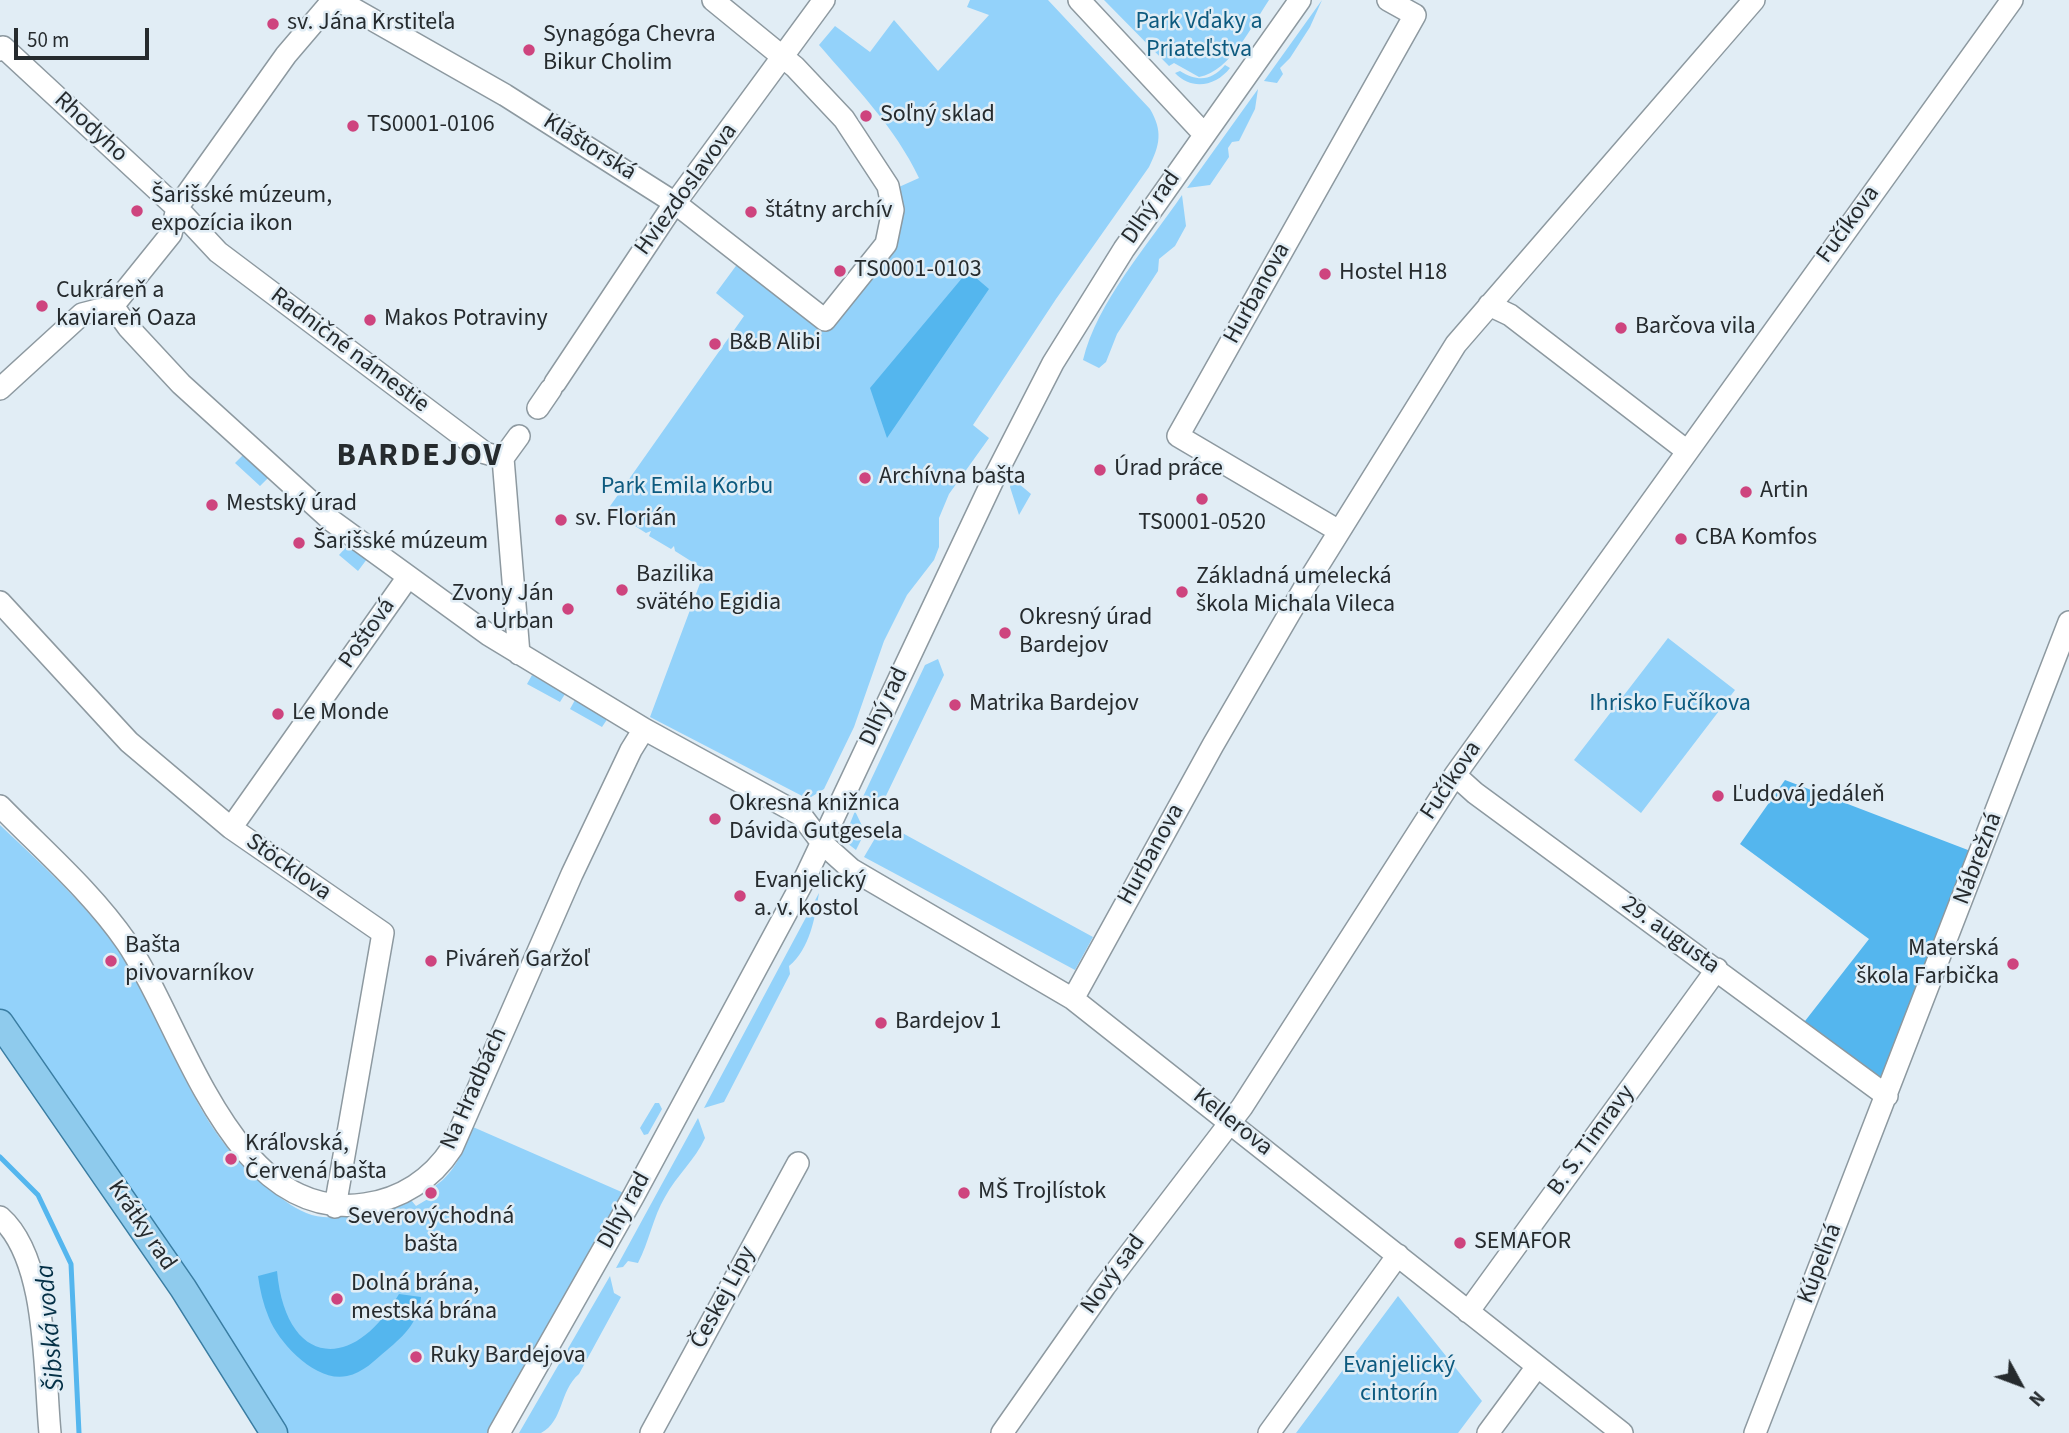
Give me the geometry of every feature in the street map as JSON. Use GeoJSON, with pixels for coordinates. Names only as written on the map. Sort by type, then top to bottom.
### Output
{"type":"FeatureCollection","features":[{"type":"Feature","properties":{"kind":"main road","name":"Krátky rad"},"geometry":{"type":"LineString","coordinates":[[0,1023],[183,1288],[274,1433]]}},
{"type":"Feature","properties":{"kind":"street","name":"Kláštorská"},"geometry":{"type":"LineString","coordinates":[[336,0],[505,95],[675,203],[825,320],[886,244],[892,222],[892,198],[883,175],[844,120],[784,57]]}},
{"type":"Feature","properties":{"kind":"street"},"geometry":{"type":"LineString","coordinates":[[0,389],[77,319],[97,309],[113,306],[171,234],[177,208],[286,55],[336,0]]}},
{"type":"Feature","properties":{"kind":"street"},"geometry":{"type":"LineString","coordinates":[[713,0],[784,57]]}},
{"type":"Feature","properties":{"kind":"street","name":"Hviezdoslavova"},"geometry":{"type":"LineString","coordinates":[[503,458],[675,203],[824,0]]}},
{"type":"Feature","properties":{"kind":"street"},"geometry":{"type":"LineString","coordinates":[[1079,0],[1204,134]]}},
{"type":"Feature","properties":{"kind":"street","name":"Dlhý rad"},"geometry":{"type":"LineString","coordinates":[[499,1433],[755,974],[822,843],[1042,382],[1089,302],[1300,0]]}},
{"type":"Feature","properties":{"kind":"street","name":"Hurbanova"},"geometry":{"type":"LineString","coordinates":[[1339,531],[1178,436],[1415,15],[1388,0]]}},
{"type":"Feature","properties":{"kind":"street","name":"Hurbanova"},"geometry":{"type":"LineString","coordinates":[[1073,999],[1213,746],[1339,531],[1456,344],[1754,0]]}},
{"type":"Feature","properties":{"kind":"street","name":"Fučíkova"},"geometry":{"type":"LineString","coordinates":[[1231,1122],[1455,775],[2012,0]]}},
{"type":"Feature","properties":{"kind":"street","name":"Rhodyho"},"geometry":{"type":"LineString","coordinates":[[1,49],[177,208]]}},
{"type":"Feature","properties":{"kind":"street","name":"Radničné námestie"},"geometry":{"type":"LineString","coordinates":[[177,208],[218,253],[485,453],[503,458]]}},
{"type":"Feature","properties":{"kind":"street"},"geometry":{"type":"LineString","coordinates":[[1489,305],[1510,315],[1687,451]]}},
{"type":"Feature","properties":{"kind":"street"},"geometry":{"type":"LineString","coordinates":[[113,306],[128,327],[210,412],[332,521],[519,654],[644,729],[801,815],[822,843]]}},
{"type":"Feature","properties":{"kind":"street"},"geometry":{"type":"LineString","coordinates":[[503,458],[519,654]]}},
{"type":"Feature","properties":{"kind":"street","name":"Poštová"},"geometry":{"type":"LineString","coordinates":[[230,828],[408,577]]}},
{"type":"Feature","properties":{"kind":"street","name":"Stöcklova"},"geometry":{"type":"LineString","coordinates":[[0,602],[129,742],[230,828],[383,933],[335,1207]]}},
{"type":"Feature","properties":{"kind":"street","name":"Nábrežná"},"geometry":{"type":"LineString","coordinates":[[1887,1096],[2069,622]]}},
{"type":"Feature","properties":{"kind":"street","name":"Na Hradbách"},"geometry":{"type":"LineString","coordinates":[[0,806],[110,920],[129,945],[219,1118],[244,1148],[287,1186],[314,1202],[335,1207],[377,1202],[401,1194],[436,1169],[452,1148],[572,874],[644,729]]}},
{"type":"Feature","properties":{"kind":"street","name":"29. augusta"},"geometry":{"type":"LineString","coordinates":[[1455,775],[1475,793],[1887,1096]]}},
{"type":"Feature","properties":{"kind":"street","name":"Kellerova"},"geometry":{"type":"LineString","coordinates":[[822,843],[855,872],[1073,999],[1398,1255],[1536,1368],[1622,1433]]}},
{"type":"Feature","properties":{"kind":"street","name":"B. S. Timravy"},"geometry":{"type":"LineString","coordinates":[[1468,1312],[1717,969]]}},
{"type":"Feature","properties":{"kind":"street","name":"Kúpeľná"},"geometry":{"type":"LineString","coordinates":[[1755,1433],[1887,1096]]}},
{"type":"Feature","properties":{"kind":"street","name":"Nový sad"},"geometry":{"type":"LineString","coordinates":[[1002,1433],[1105,1286],[1231,1122]]}},
{"type":"Feature","properties":{"kind":"street","name":"Českej Lípy"},"geometry":{"type":"LineString","coordinates":[[651,1433],[798,1163]]}},
{"type":"Feature","properties":{"kind":"street"},"geometry":{"type":"LineString","coordinates":[[0,1217],[20,1243],[34,1276],[50,1433]]}},
{"type":"Feature","properties":{"kind":"street"},"geometry":{"type":"LineString","coordinates":[[1269,1433],[1398,1255]]}},
{"type":"Feature","properties":{"kind":"street"},"geometry":{"type":"LineString","coordinates":[[1488,1433],[1536,1368]]}},
{"type":"Feature","properties":{"kind":"green space","name":"Park Emila Korbu"},"geometry":{"type":"Polygon","coordinates":[[[970,0],[1048,0],[1150,109],[1157,124],[1158,145],[1149,167],[1056,299],[973,425],[989,438],[949,494],[939,518],[939,547],[934,560],[907,595],[884,641],[854,727],[824,789],[808,799],[650,717],[705,570],[675,551],[674,546],[671,549],[649,536],[651,531],[646,533],[608,509],[744,316],[716,293],[744,255],[825,320],[886,244],[890,191],[919,178],[886,125],[819,45],[835,26],[870,52],[894,20],[938,71],[989,15],[967,7],[970,0]]]}},
{"type":"Feature","properties":{"kind":"green space","name":"Park Vďaky a Priateľstva"},"geometry":{"type":"Polygon","coordinates":[[[1104,0],[1269,0],[1231,57],[1210,73],[1199,77],[1174,63],[1169,66],[1104,0]]]}},
{"type":"Feature","properties":{"kind":"green space"},"geometry":{"type":"Polygon","coordinates":[[[1322,0],[1310,27],[1290,58],[1280,68],[1283,74],[1277,83],[1264,81],[1322,0]]]}},
{"type":"Feature","properties":{"kind":"green space"},"geometry":{"type":"Polygon","coordinates":[[[1225,65],[1230,68],[1224,74],[1204,84],[1189,82],[1175,73],[1180,71],[1193,77],[1204,78],[1215,74],[1225,65]]]}},
{"type":"Feature","properties":{"kind":"green space"},"geometry":{"type":"Polygon","coordinates":[[[1258,89],[1255,109],[1239,141],[1232,142],[1228,148],[1229,157],[1210,185],[1187,188],[1258,89]]]}},
{"type":"Feature","properties":{"kind":"green space"},"geometry":{"type":"Polygon","coordinates":[[[1182,195],[1186,226],[1175,246],[1159,259],[1158,271],[1117,334],[1106,362],[1099,368],[1083,360],[1090,338],[1112,295],[1182,195]]]}},
{"type":"Feature","properties":{"kind":"green space"},"geometry":{"type":"Polygon","coordinates":[[[244,454],[269,477],[260,486],[235,463],[244,454]]]}},
{"type":"Feature","properties":{"kind":"green space"},"geometry":{"type":"Polygon","coordinates":[[[1012,478],[1031,494],[1019,515],[1010,487],[1012,478]]]}},
{"type":"Feature","properties":{"kind":"green space"},"geometry":{"type":"Polygon","coordinates":[[[349,544],[367,559],[358,571],[339,555],[349,544]]]}},
{"type":"Feature","properties":{"kind":"green space","name":"Ihrisko Fučíkova"},"geometry":{"type":"Polygon","coordinates":[[[1668,638],[1735,690],[1641,813],[1574,760],[1668,638]]]}},
{"type":"Feature","properties":{"kind":"green space"},"geometry":{"type":"Polygon","coordinates":[[[938,659],[944,675],[883,802],[876,807],[861,801],[925,665],[938,659]]]}},
{"type":"Feature","properties":{"kind":"green space"},"geometry":{"type":"Polygon","coordinates":[[[532,675],[565,694],[560,702],[527,684],[532,675]]]}},
{"type":"Feature","properties":{"kind":"green space"},"geometry":{"type":"Polygon","coordinates":[[[575,700],[608,718],[602,727],[570,709],[575,700]]]}},
{"type":"Feature","properties":{"kind":"green space"},"geometry":{"type":"Polygon","coordinates":[[[855,811],[865,832],[856,850],[847,843],[847,831],[855,811]]]}},
{"type":"Feature","properties":{"kind":"green space"},"geometry":{"type":"Polygon","coordinates":[[[884,823],[1093,937],[1075,970],[864,857],[884,823]]]}},
{"type":"Feature","properties":{"kind":"green space"},"geometry":{"type":"Polygon","coordinates":[[[0,825],[71,893],[103,930],[131,970],[209,1122],[252,1175],[296,1208],[317,1216],[334,1217],[368,1213],[411,1200],[416,1206],[438,1193],[435,1186],[454,1167],[473,1127],[633,1197],[499,1433],[274,1433],[0,1025],[0,825]]]}},
{"type":"Feature","properties":{"kind":"green space"},"geometry":{"type":"Polygon","coordinates":[[[819,893],[807,942],[789,966],[790,974],[724,1102],[704,1108],[819,893]]]}},
{"type":"Feature","properties":{"kind":"green space"},"geometry":{"type":"Polygon","coordinates":[[[655,1103],[659,1103],[662,1109],[648,1134],[644,1135],[640,1128],[655,1103]]]}},
{"type":"Feature","properties":{"kind":"green space"},"geometry":{"type":"Polygon","coordinates":[[[698,1118],[705,1138],[661,1205],[638,1263],[628,1261],[623,1267],[616,1268],[698,1118]]]}},
{"type":"Feature","properties":{"kind":"green space"},"geometry":{"type":"Polygon","coordinates":[[[610,1276],[614,1293],[621,1297],[568,1389],[554,1421],[541,1433],[519,1433],[610,1276]]]}},
{"type":"Feature","properties":{"kind":"green space","name":"Evanjelický cintorín"},"geometry":{"type":"Polygon","coordinates":[[[1398,1296],[1482,1401],[1458,1433],[1296,1433],[1398,1296]]]}},
{"type":"Feature","properties":{"kind":"shaded area"},"geometry":{"type":"Polygon","coordinates":[[[968,271],[989,289],[887,438],[870,388],[968,271]]]}},
{"type":"Feature","properties":{"kind":"shaded area"},"geometry":{"type":"Polygon","coordinates":[[[1785,780],[1981,855],[1887,1096],[1798,1030],[1869,939],[1740,844],[1785,780]]]}},
{"type":"Feature","properties":{"kind":"shaded area"},"geometry":{"type":"Polygon","coordinates":[[[277,1271],[283,1303],[294,1327],[308,1342],[324,1348],[343,1347],[362,1337],[381,1320],[399,1294],[421,1297],[420,1306],[405,1333],[373,1362],[353,1374],[335,1377],[300,1359],[274,1328],[263,1302],[258,1276],[277,1271]]]}},
{"type":"Feature","properties":{"kind":"waterway","name":"Šibská voda"},"geometry":{"type":"LineString","coordinates":[[0,1157],[38,1195],[71,1264],[79,1433]]}},
{"type":"Feature","properties":{"kind":"place","name":"sv. Jána Krstiteľa"},"geometry":{"type":"Point","coordinates":[273,24]}},
{"type":"Feature","properties":{"kind":"place","name":"Synagóga Chevra Bikur Cholim"},"geometry":{"type":"Point","coordinates":[529,50]}},
{"type":"Feature","properties":{"kind":"place","name":"Soľný sklad"},"geometry":{"type":"Point","coordinates":[866,116]}},
{"type":"Feature","properties":{"kind":"place","name":"TS0001-0106"},"geometry":{"type":"Point","coordinates":[353,126]}},
{"type":"Feature","properties":{"kind":"place","name":"Šarišské múzeum, expozícia ikon"},"geometry":{"type":"Point","coordinates":[137,211]}},
{"type":"Feature","properties":{"kind":"place","name":"štátny archív"},"geometry":{"type":"Point","coordinates":[751,212]}},
{"type":"Feature","properties":{"kind":"place","name":"TS0001-0103"},"geometry":{"type":"Point","coordinates":[840,271]}},
{"type":"Feature","properties":{"kind":"place","name":"Hostel H18"},"geometry":{"type":"Point","coordinates":[1325,274]}},
{"type":"Feature","properties":{"kind":"place","name":"Cukráreň a kaviareň Oaza"},"geometry":{"type":"Point","coordinates":[42,306]}},
{"type":"Feature","properties":{"kind":"place","name":"Makos Potraviny"},"geometry":{"type":"Point","coordinates":[370,320]}},
{"type":"Feature","properties":{"kind":"place","name":"Barčova vila"},"geometry":{"type":"Point","coordinates":[1621,328]}},
{"type":"Feature","properties":{"kind":"place","name":"B&B Alibi"},"geometry":{"type":"Point","coordinates":[715,344]}},
{"type":"Feature","properties":{"kind":"place","name":"Úrad práce"},"geometry":{"type":"Point","coordinates":[1100,470]}},
{"type":"Feature","properties":{"kind":"place","name":"Archívna bašta"},"geometry":{"type":"Point","coordinates":[865,478]}},
{"type":"Feature","properties":{"kind":"place","name":"Artin"},"geometry":{"type":"Point","coordinates":[1746,492]}},
{"type":"Feature","properties":{"kind":"place","name":"TS0001-0520"},"geometry":{"type":"Point","coordinates":[1202,499]}},
{"type":"Feature","properties":{"kind":"place","name":"Mestský úrad"},"geometry":{"type":"Point","coordinates":[212,505]}},
{"type":"Feature","properties":{"kind":"place","name":"sv. Florián"},"geometry":{"type":"Point","coordinates":[561,520]}},
{"type":"Feature","properties":{"kind":"place","name":"CBA Komfos"},"geometry":{"type":"Point","coordinates":[1681,539]}},
{"type":"Feature","properties":{"kind":"place","name":"Šarišské múzeum"},"geometry":{"type":"Point","coordinates":[299,543]}},
{"type":"Feature","properties":{"kind":"place","name":"Bazilika svätého Egidia"},"geometry":{"type":"Point","coordinates":[622,590]}},
{"type":"Feature","properties":{"kind":"place","name":"Základná umelecká škola Michala Vileca"},"geometry":{"type":"Point","coordinates":[1182,592]}},
{"type":"Feature","properties":{"kind":"place","name":"Zvony Ján a Urban"},"geometry":{"type":"Point","coordinates":[568,609]}},
{"type":"Feature","properties":{"kind":"place","name":"Okresný úrad Bardejov"},"geometry":{"type":"Point","coordinates":[1005,633]}},
{"type":"Feature","properties":{"kind":"place","name":"Matrika Bardejov"},"geometry":{"type":"Point","coordinates":[955,705]}},
{"type":"Feature","properties":{"kind":"place","name":"Le Monde"},"geometry":{"type":"Point","coordinates":[278,714]}},
{"type":"Feature","properties":{"kind":"place","name":"Ľudová jedáleň"},"geometry":{"type":"Point","coordinates":[1718,796]}},
{"type":"Feature","properties":{"kind":"place","name":"Okresná knižnica Dávida Gutgesela"},"geometry":{"type":"Point","coordinates":[715,819]}},
{"type":"Feature","properties":{"kind":"place","name":"Evanjelický a. v. kostol"},"geometry":{"type":"Point","coordinates":[740,896]}},
{"type":"Feature","properties":{"kind":"place","name":"Bašta pivovarníkov"},"geometry":{"type":"Point","coordinates":[111,961]}},
{"type":"Feature","properties":{"kind":"place","name":"Piváreň Garžoľ"},"geometry":{"type":"Point","coordinates":[431,961]}},
{"type":"Feature","properties":{"kind":"place","name":"Materská škola Farbička"},"geometry":{"type":"Point","coordinates":[2013,964]}},
{"type":"Feature","properties":{"kind":"place","name":"Bardejov 1"},"geometry":{"type":"Point","coordinates":[881,1023]}},
{"type":"Feature","properties":{"kind":"place","name":"Kráľovská, Červená bašta"},"geometry":{"type":"Point","coordinates":[231,1159]}},
{"type":"Feature","properties":{"kind":"place","name":"Severovýchodná bašta"},"geometry":{"type":"Point","coordinates":[431,1193]}},
{"type":"Feature","properties":{"kind":"place","name":"MŠ Trojlístok"},"geometry":{"type":"Point","coordinates":[964,1193]}},
{"type":"Feature","properties":{"kind":"place","name":"SEMAFOR"},"geometry":{"type":"Point","coordinates":[1460,1243]}},
{"type":"Feature","properties":{"kind":"place","name":"Dolná brána, mestská brána"},"geometry":{"type":"Point","coordinates":[337,1299]}},
{"type":"Feature","properties":{"kind":"place","name":"Ruky Bardejova"},"geometry":{"type":"Point","coordinates":[416,1357]}},
{"type":"Feature","properties":{"kind":"district","name":"BARDEJOV"},"geometry":{"type":"Point","coordinates":[420,458]}}]}
